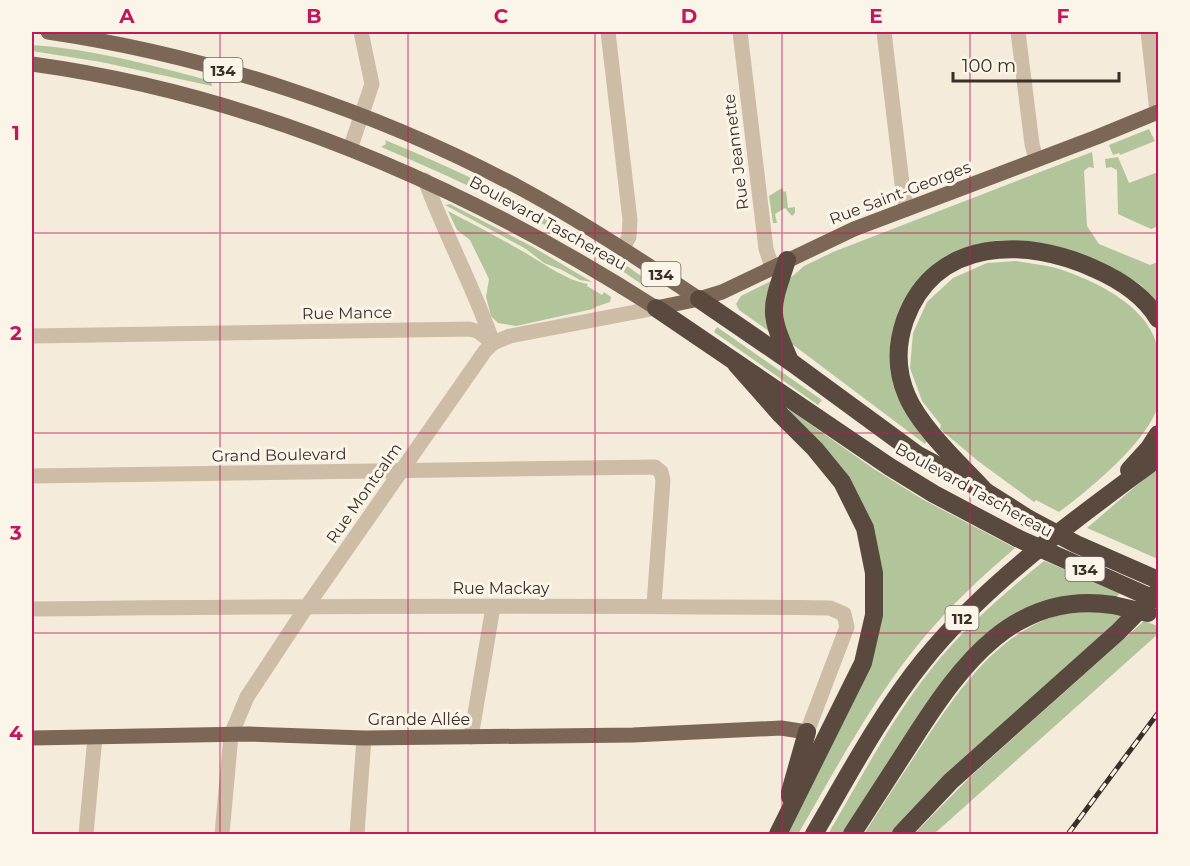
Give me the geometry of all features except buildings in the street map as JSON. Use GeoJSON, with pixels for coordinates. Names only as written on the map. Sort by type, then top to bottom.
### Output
{"type":"FeatureCollection","features":[{"type":"Feature","properties":{"kind":"highway"},"geometry":{"type":"LineString","coordinates":[[985,491],[921,420],[906,395],[900,376],[898,357],[902,330],[912,305],[931,279],[946,267],[973,254],[1004,248],[1034,250],[1069,258],[1110,277],[1137,294],[1158,319]]}},
{"type":"Feature","properties":{"kind":"highway"},"geometry":{"type":"LineString","coordinates":[[780,264],[773,312],[777,332],[791,362]]}},
{"type":"Feature","properties":{"kind":"highway","name":"Boulevard Taschereau"},"geometry":{"type":"LineString","coordinates":[[699,299],[791,362],[918,455],[985,491],[1061,537],[1158,580]]}},
{"type":"Feature","properties":{"kind":"highway","name":"Boulevard Taschereau"},"geometry":{"type":"LineString","coordinates":[[656,308],[897,472],[1017,538],[1158,601]]}},
{"type":"Feature","properties":{"kind":"highway"},"geometry":{"type":"LineString","coordinates":[[736,364],[781,415],[822,456],[842,482],[865,528],[874,573],[874,615],[866,656],[778,834]]}},
{"type":"Feature","properties":{"kind":"highway"},"geometry":{"type":"LineString","coordinates":[[1089,509],[1139,459],[1158,434]]}},
{"type":"Feature","properties":{"kind":"highway"},"geometry":{"type":"LineString","coordinates":[[1089,509],[1158,458]]}},
{"type":"Feature","properties":{"kind":"highway","name":"112"},"geometry":{"type":"LineString","coordinates":[[814,834],[887,712],[934,648],[983,597],[1089,509]]}},
{"type":"Feature","properties":{"kind":"highway"},"geometry":{"type":"LineString","coordinates":[[901,834],[959,773],[1105,644],[1158,591]]}},
{"type":"Feature","properties":{"kind":"highway"},"geometry":{"type":"LineString","coordinates":[[852,834],[947,689],[970,660],[990,641],[1016,622],[1048,609],[1080,603],[1113,604],[1158,616]]}},
{"type":"Feature","properties":{"kind":"highway"},"geometry":{"type":"LineString","coordinates":[[791,808],[790,792],[807,732]]}},
{"type":"Feature","properties":{"kind":"main road","name":"Boulevard Taschereau"},"geometry":{"type":"LineString","coordinates":[[48,32],[126,46],[231,73],[300,94],[403,132],[488,171],[573,217],[699,299]]}},
{"type":"Feature","properties":{"kind":"main road","name":"Boulevard Taschereau"},"geometry":{"type":"LineString","coordinates":[[32,64],[98,75],[189,96],[248,113],[350,148],[425,180],[544,240],[656,308]]}},
{"type":"Feature","properties":{"kind":"main road","name":"Rue Saint-Georges"},"geometry":{"type":"LineString","coordinates":[[656,308],[722,292],[854,229],[1158,112]]}},
{"type":"Feature","properties":{"kind":"main road","name":"Grande Allée"},"geometry":{"type":"LineString","coordinates":[[32,738],[248,734],[364,738],[633,735],[781,728],[807,732]]}},
{"type":"Feature","properties":{"kind":"street"},"geometry":{"type":"LineString","coordinates":[[350,148],[372,80],[361,32]]}},
{"type":"Feature","properties":{"kind":"street"},"geometry":{"type":"LineString","coordinates":[[608,32],[630,220],[629,237],[623,248]]}},
{"type":"Feature","properties":{"kind":"street","name":"Rue Jeannette"},"geometry":{"type":"LineString","coordinates":[[740,32],[766,249],[780,264]]}},
{"type":"Feature","properties":{"kind":"street"},"geometry":{"type":"LineString","coordinates":[[884,32],[907,209]]}},
{"type":"Feature","properties":{"kind":"street"},"geometry":{"type":"LineString","coordinates":[[1018,32],[1036,160]]}},
{"type":"Feature","properties":{"kind":"street"},"geometry":{"type":"LineString","coordinates":[[1148,32],[1158,112]]}},
{"type":"Feature","properties":{"kind":"street"},"geometry":{"type":"LineString","coordinates":[[425,180],[437,213],[475,292],[493,342],[510,336],[656,308]]}},
{"type":"Feature","properties":{"kind":"street","name":"Rue Mance"},"geometry":{"type":"LineString","coordinates":[[32,336],[470,329],[479,332],[493,342]]}},
{"type":"Feature","properties":{"kind":"street","name":"Rue Montcalm"},"geometry":{"type":"LineString","coordinates":[[222,834],[231,735],[247,697],[307,606],[493,342]]}},
{"type":"Feature","properties":{"kind":"street","name":"Grand Boulevard"},"geometry":{"type":"LineString","coordinates":[[32,476],[655,467],[661,472],[663,480],[654,606]]}},
{"type":"Feature","properties":{"kind":"street","name":"Rue Mackay"},"geometry":{"type":"LineString","coordinates":[[32,609],[307,606],[830,608],[844,614],[847,627],[807,732]]}},
{"type":"Feature","properties":{"kind":"street"},"geometry":{"type":"LineString","coordinates":[[471,737],[493,607]]}},
{"type":"Feature","properties":{"kind":"street"},"geometry":{"type":"LineString","coordinates":[[86,834],[95,737]]}},
{"type":"Feature","properties":{"kind":"street"},"geometry":{"type":"LineString","coordinates":[[357,834],[364,738]]}},
{"type":"Feature","properties":{"kind":"green space"},"geometry":{"type":"Polygon","coordinates":[[[32,45],[122,58],[211,81],[212,86],[101,62],[32,51],[32,45]]]}},
{"type":"Feature","properties":{"kind":"green space"},"geometry":{"type":"Polygon","coordinates":[[[1149,129],[1155,141],[1120,155],[1119,153],[1113,155],[1109,145],[1149,129]]]}},
{"type":"Feature","properties":{"kind":"green space"},"geometry":{"type":"Polygon","coordinates":[[[385,140],[489,186],[556,222],[651,283],[647,288],[584,247],[518,210],[381,147],[386,144],[385,140]]]}},
{"type":"Feature","properties":{"kind":"green space"},"geometry":{"type":"Polygon","coordinates":[[[1092,152],[1094,168],[1089,167],[1084,171],[1087,226],[1099,244],[1150,265],[1158,262],[1158,305],[1141,285],[1123,274],[1045,244],[998,240],[961,250],[895,327],[928,440],[925,444],[792,344],[779,318],[788,280],[804,266],[833,252],[1092,152]]]}},
{"type":"Feature","properties":{"kind":"green space"},"geometry":{"type":"Polygon","coordinates":[[[1118,157],[1129,183],[1158,172],[1158,226],[1151,229],[1118,214],[1117,170],[1111,167],[1106,168],[1105,159],[1118,157]]]}},
{"type":"Feature","properties":{"kind":"green space"},"geometry":{"type":"Polygon","coordinates":[[[782,188],[784,192],[786,191],[788,208],[795,207],[795,213],[792,216],[785,208],[775,214],[777,223],[773,223],[769,196],[782,188]]]}},
{"type":"Feature","properties":{"kind":"green space"},"geometry":{"type":"Polygon","coordinates":[[[450,204],[533,247],[592,282],[580,280],[544,263],[526,249],[445,205],[450,204]]]}},
{"type":"Feature","properties":{"kind":"green space"},"geometry":{"type":"Polygon","coordinates":[[[448,211],[563,275],[588,284],[587,286],[602,295],[604,292],[611,297],[610,302],[593,309],[516,326],[498,323],[491,316],[486,297],[489,279],[470,240],[457,230],[448,211]]]}},
{"type":"Feature","properties":{"kind":"green space"},"geometry":{"type":"Polygon","coordinates":[[[1016,261],[1047,266],[1079,276],[1123,300],[1146,323],[1154,336],[1159,354],[1159,399],[1152,420],[1130,450],[1116,464],[1059,512],[1036,500],[1034,502],[978,461],[940,429],[941,425],[922,401],[910,368],[913,333],[927,302],[953,278],[987,263],[1016,261]]]}},
{"type":"Feature","properties":{"kind":"green space"},"geometry":{"type":"Polygon","coordinates":[[[773,280],[770,332],[739,310],[736,304],[741,296],[773,280]]]}},
{"type":"Feature","properties":{"kind":"green space"},"geometry":{"type":"Polygon","coordinates":[[[717,327],[822,400],[818,405],[714,332],[717,327]]]}},
{"type":"Feature","properties":{"kind":"green space"},"geometry":{"type":"Polygon","coordinates":[[[790,410],[874,469],[922,499],[1015,548],[954,604],[903,664],[855,735],[798,834],[784,834],[866,672],[874,543],[787,412],[790,410]]]}},
{"type":"Feature","properties":{"kind":"green space"},"geometry":{"type":"Polygon","coordinates":[[[1158,467],[1158,559],[1087,528],[1158,467]]]}},
{"type":"Feature","properties":{"kind":"green space"},"geometry":{"type":"Polygon","coordinates":[[[1044,561],[1120,592],[1117,597],[1088,595],[1061,598],[1037,605],[1014,616],[992,631],[972,648],[936,690],[843,834],[828,834],[881,743],[925,677],[977,619],[1044,561]]]}},
{"type":"Feature","properties":{"kind":"green space"},"geometry":{"type":"Polygon","coordinates":[[[1096,611],[1125,616],[891,834],[864,834],[952,701],[984,662],[1022,631],[1044,620],[1071,612],[1096,611]]]}},
{"type":"Feature","properties":{"kind":"green space"},"geometry":{"type":"Polygon","coordinates":[[[1144,621],[1158,626],[1158,634],[934,834],[914,834],[972,775],[1144,621]]]}},
{"type":"Feature","properties":{"kind":"railway"},"geometry":{"type":"LineString","coordinates":[[1068,834],[1158,713]]}}]}
